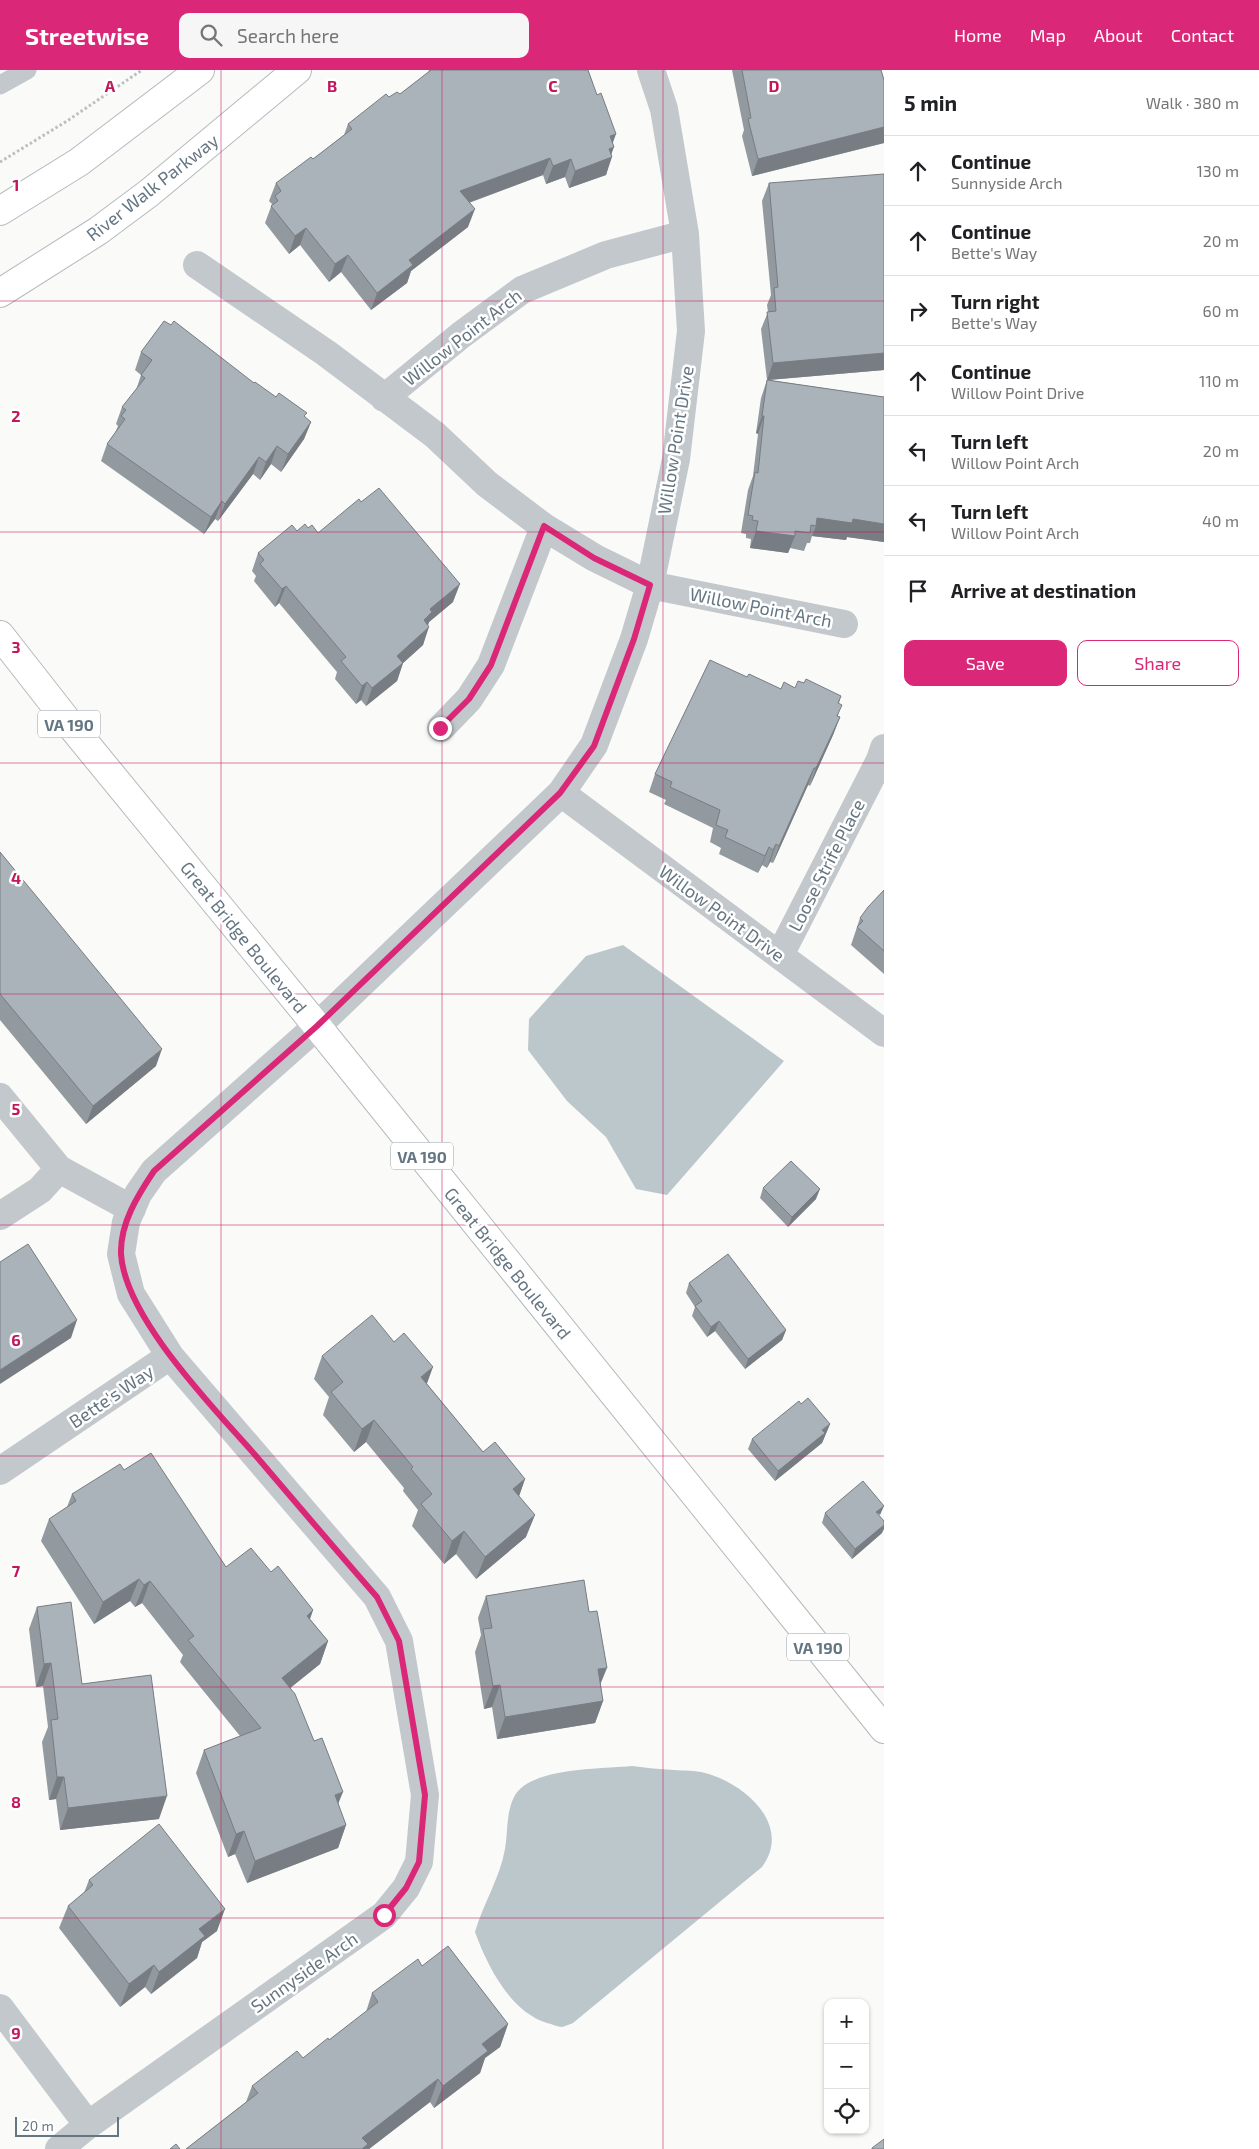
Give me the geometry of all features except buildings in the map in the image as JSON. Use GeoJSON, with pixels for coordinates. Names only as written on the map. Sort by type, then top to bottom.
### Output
{"type":"FeatureCollection","features":[{"type":"Feature","properties":{"kind":"main road"},"geometry":{"type":"LineString","coordinates":[[0,211],[80,162],[200,70]]}},
{"type":"Feature","properties":{"kind":"main road","name":"River Walk Parkway"},"geometry":{"type":"LineString","coordinates":[[0,293],[60,256],[149,193],[297,70]]}},
{"type":"Feature","properties":{"kind":"main road","name":"Great Bridge Boulevard"},"geometry":{"type":"LineString","coordinates":[[0,635],[72,728],[317,1026],[884,1729]]}},
{"type":"Feature","properties":{"kind":"street","name":"Willow Point Drive"},"geometry":{"type":"LineString","coordinates":[[317,1026],[560,793],[594,746],[634,639],[650,585],[676,459],[691,331],[685,234],[664,109],[651,70]]}},
{"type":"Feature","properties":{"kind":"street","name":"Willow Point Arch"},"geometry":{"type":"LineString","coordinates":[[384,398],[461,335],[522,290],[606,255],[685,234]]}},
{"type":"Feature","properties":{"kind":"street","name":"Willow Point Arch"},"geometry":{"type":"LineString","coordinates":[[197,265],[326,353],[384,398],[435,434],[487,484],[544,526],[594,558],[650,585],[844,624]]}},
{"type":"Feature","properties":{"kind":"street"},"geometry":{"type":"LineString","coordinates":[[440,728],[469,699],[491,665],[544,526]]}},
{"type":"Feature","properties":{"kind":"street","name":"Loose Strife Place"},"geometry":{"type":"LineString","coordinates":[[780,955],[880,760],[884,748]]}},
{"type":"Feature","properties":{"kind":"street","name":"Willow Point Drive"},"geometry":{"type":"LineString","coordinates":[[560,793],[884,1032]]}},
{"type":"Feature","properties":{"kind":"street","name":"Bette's Way"},"geometry":{"type":"LineString","coordinates":[[0,1471],[170,1356],[131,1294],[121,1254],[126,1222],[138,1194],[154,1171],[317,1026]]}},
{"type":"Feature","properties":{"kind":"street"},"geometry":{"type":"LineString","coordinates":[[0,1097],[59,1170],[132,1209]]}},
{"type":"Feature","properties":{"kind":"street"},"geometry":{"type":"LineString","coordinates":[[0,1216],[40,1190],[59,1170]]}},
{"type":"Feature","properties":{"kind":"street","name":"Sunnyside Arch"},"geometry":{"type":"LineString","coordinates":[[59,2149],[88,2125],[384,1915],[406,1888],[419,1862],[425,1795],[399,1641],[377,1597],[170,1356]]}},
{"type":"Feature","properties":{"kind":"street"},"geometry":{"type":"LineString","coordinates":[[0,2008],[88,2125]]}},
{"type":"Feature","properties":{"kind":"lane"},"geometry":{"type":"LineString","coordinates":[[0,85],[26,70]]}},
{"type":"Feature","properties":{"kind":"path"},"geometry":{"type":"LineString","coordinates":[[0,162],[67,121],[142,70]]}},
{"type":"Feature","properties":{"kind":"shaded area"},"geometry":{"type":"Polygon","coordinates":[[[623,945],[784,1061],[667,1195],[636,1189],[606,1137],[567,1101],[528,1050],[529,1019],[586,956],[623,945]]]}},
{"type":"Feature","properties":{"kind":"shaded area"},"geometry":{"type":"Polygon","coordinates":[[[632,1766],[701,1772],[720,1778],[735,1786],[760,1808],[768,1821],[772,1836],[770,1851],[762,1867],[573,2023],[559,2027],[534,2017],[511,1998],[493,1972],[475,1932],[503,1860],[511,1803],[522,1787],[550,1775],[585,1769],[632,1766]]]}},
{"type":"Feature","properties":{"kind":"route"},"geometry":{"type":"LineString","coordinates":[[384,1915],[406,1888],[419,1862],[425,1795],[399,1641],[377,1597],[170,1356],[131,1294],[121,1254],[126,1222],[138,1194],[154,1171],[317,1026],[560,793],[594,746],[616,692],[650,585],[594,558],[544,526],[491,665],[469,699],[440,728]]}}]}
